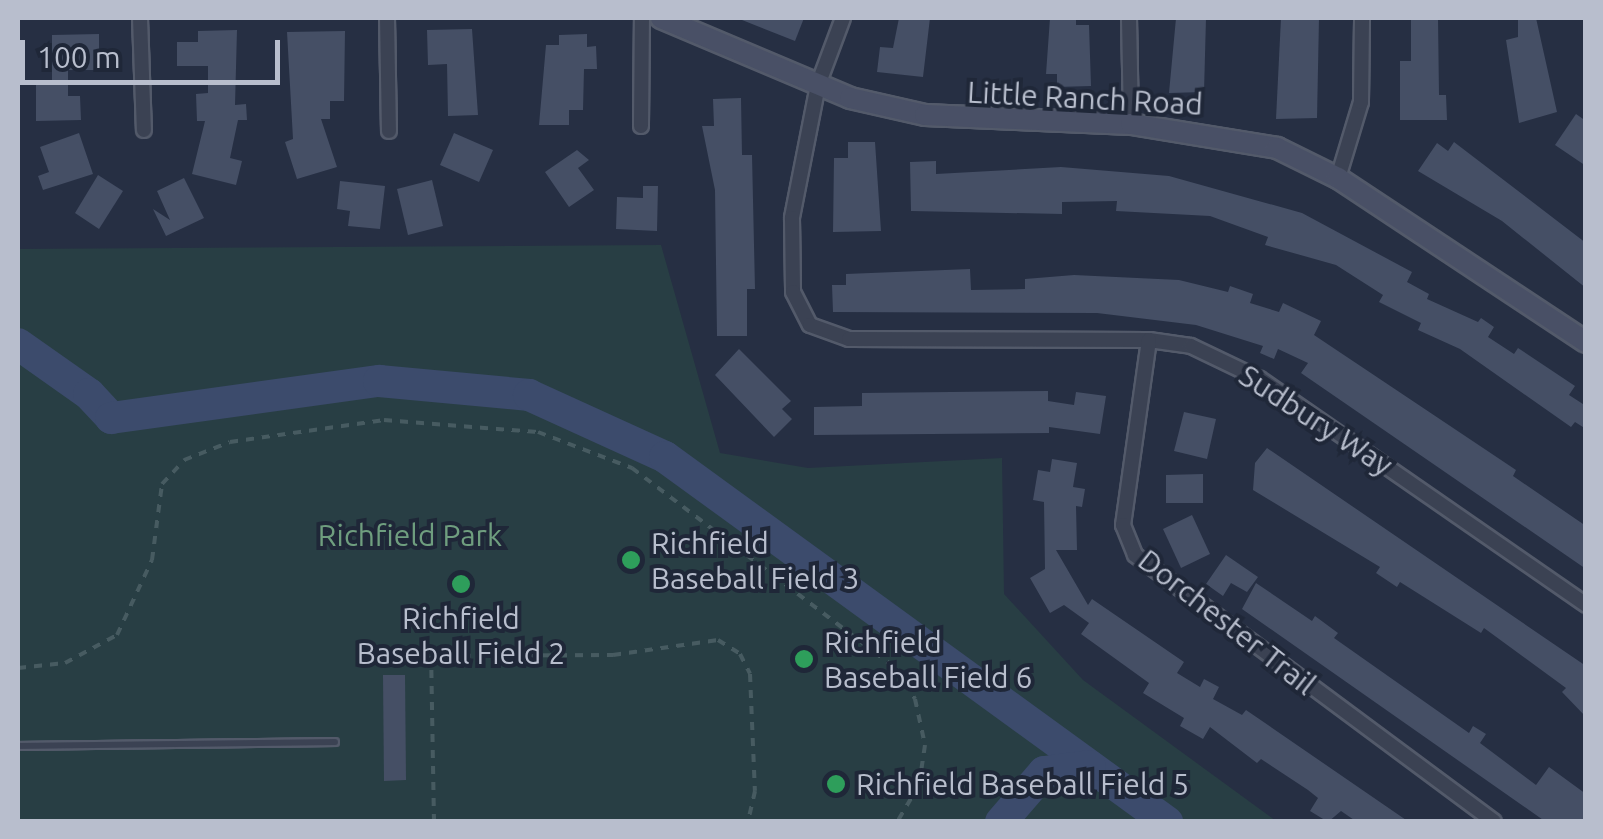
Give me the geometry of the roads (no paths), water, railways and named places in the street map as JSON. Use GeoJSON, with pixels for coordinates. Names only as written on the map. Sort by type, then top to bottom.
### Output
{"type":"FeatureCollection","features":[{"type":"Feature","properties":{"kind":"street"},"geometry":{"type":"LineString","coordinates":[[140,18],[144,130]]}},
{"type":"Feature","properties":{"kind":"street"},"geometry":{"type":"LineString","coordinates":[[387,18],[389,132]]}},
{"type":"Feature","properties":{"kind":"street"},"geometry":{"type":"LineString","coordinates":[[641,126],[642,18]]}},
{"type":"Feature","properties":{"kind":"street","name":"Little Ranch Road"},"geometry":{"type":"LineString","coordinates":[[661,18],[818,84],[956,121],[1131,124],[1276,148],[1338,178],[1586,342]]}},
{"type":"Feature","properties":{"kind":"street"},"geometry":{"type":"LineString","coordinates":[[818,84],[844,18]]}},
{"type":"Feature","properties":{"kind":"street"},"geometry":{"type":"LineString","coordinates":[[1129,18],[1131,124]]}},
{"type":"Feature","properties":{"kind":"street"},"geometry":{"type":"LineString","coordinates":[[1338,178],[1361,102],[1362,18]]}},
{"type":"Feature","properties":{"kind":"street","name":"Sudbury Way"},"geometry":{"type":"LineString","coordinates":[[818,84],[792,218],[794,292],[810,325],[831,338],[1149,340],[1190,346],[1260,379],[1586,605]]}},
{"type":"Feature","properties":{"kind":"street","name":"Dorchester Trail"},"geometry":{"type":"LineString","coordinates":[[1149,340],[1123,525],[1134,555],[1494,822]]}},
{"type":"Feature","properties":{"kind":"lane"},"geometry":{"type":"LineString","coordinates":[[18,746],[335,742]]}},
{"type":"Feature","properties":{"kind":"waterway"},"geometry":{"type":"LineString","coordinates":[[18,344],[89,394],[111,418],[379,381],[529,395],[665,457],[1167,822]]}},
{"type":"Feature","properties":{"kind":"waterway"},"geometry":{"type":"LineString","coordinates":[[1001,822],[1044,772],[1090,766]]}},
{"type":"Feature","properties":{"kind":"place","name":"Richfield Baseball Field 3"},"geometry":{"type":"Point","coordinates":[631,560]}},
{"type":"Feature","properties":{"kind":"place","name":"Richfield Baseball Field 2"},"geometry":{"type":"Point","coordinates":[461,584]}},
{"type":"Feature","properties":{"kind":"place","name":"Richfield Baseball Field 6"},"geometry":{"type":"Point","coordinates":[804,659]}},
{"type":"Feature","properties":{"kind":"place","name":"Richfield Baseball Field 5"},"geometry":{"type":"Point","coordinates":[836,784]}},
{"type":"Feature","properties":{"kind":"park label","name":"Richfield Park"},"geometry":{"type":"Point","coordinates":[410,535]}}]}
